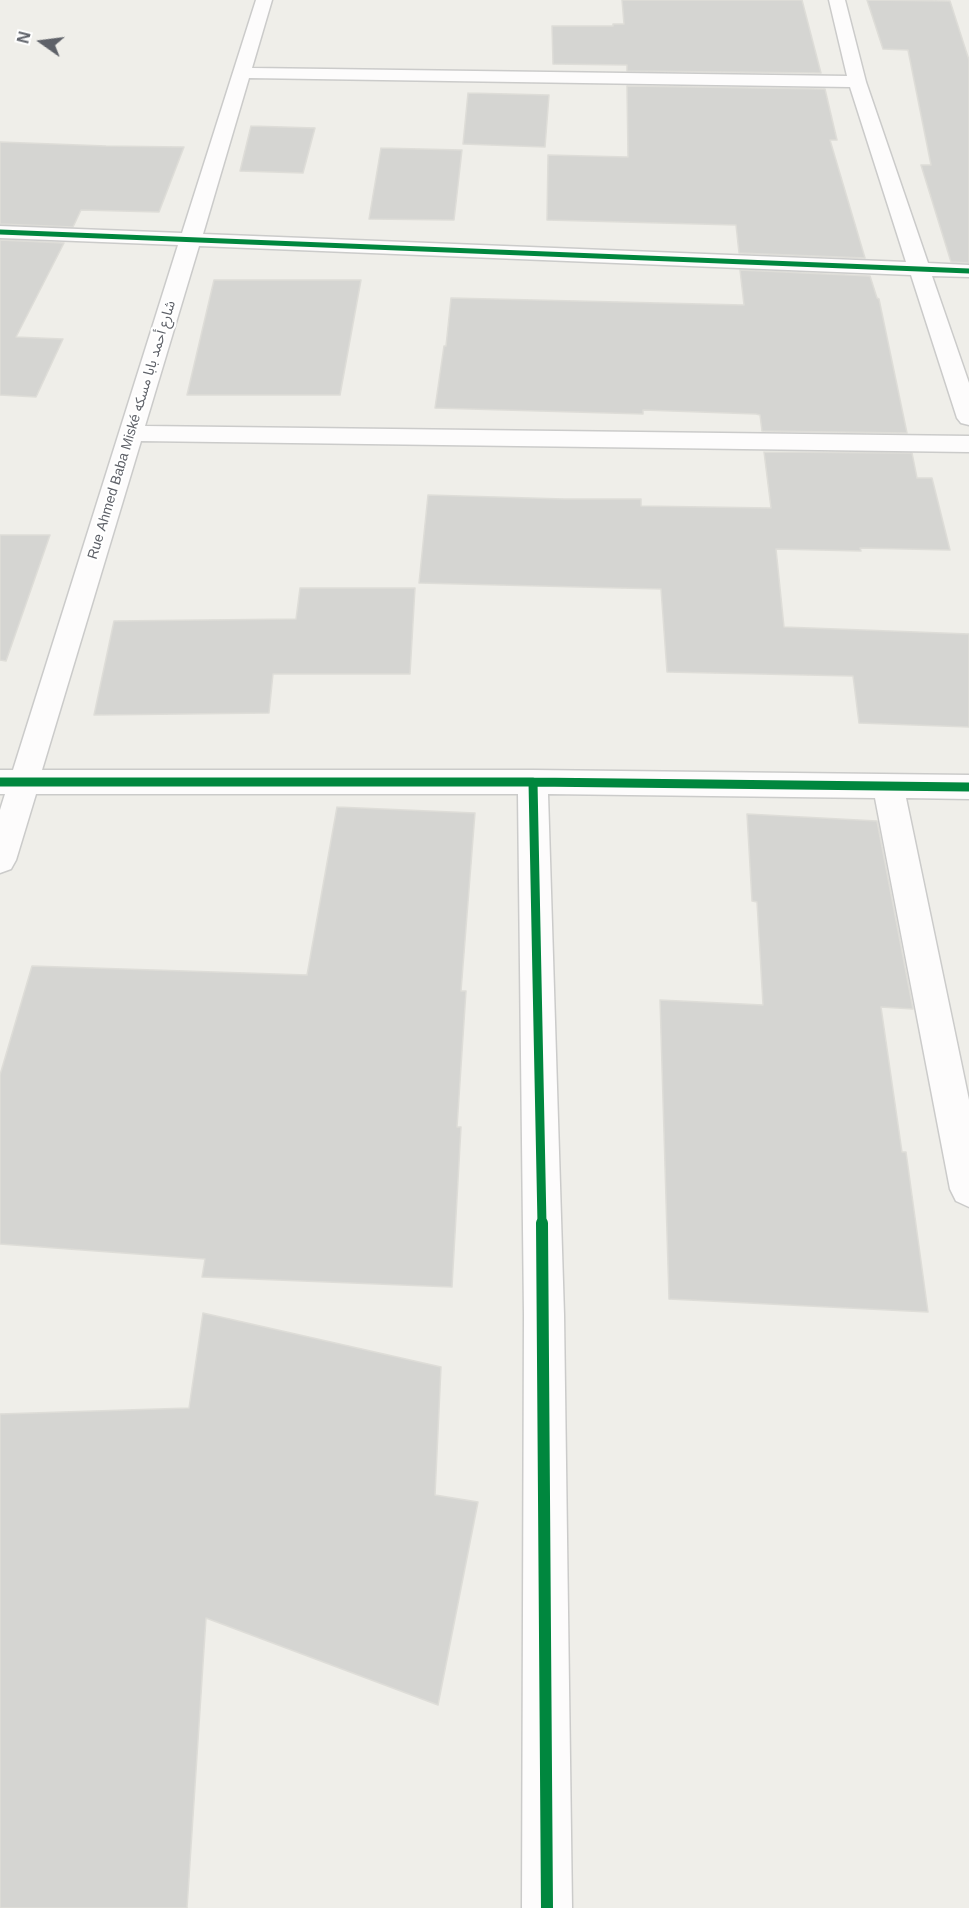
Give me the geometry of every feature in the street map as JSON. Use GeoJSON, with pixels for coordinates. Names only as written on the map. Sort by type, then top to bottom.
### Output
{"type":"FeatureCollection","features":[{"type":"Feature","properties":{"kind":"street","name":"Rue Ahmed Baba Miské شارع أحمد بابا مسكه"},"geometry":{"type":"LineString","coordinates":[[0,860],[12,783],[131,433],[264,0]]}},
{"type":"Feature","properties":{"kind":"street"},"geometry":{"type":"LineString","coordinates":[[837,0],[856,82],[969,418]]}},
{"type":"Feature","properties":{"kind":"street"},"geometry":{"type":"LineString","coordinates":[[241,73],[856,82]]}},
{"type":"Feature","properties":{"kind":"street"},"geometry":{"type":"LineString","coordinates":[[0,232],[969,272]]}},
{"type":"Feature","properties":{"kind":"street"},"geometry":{"type":"LineString","coordinates":[[131,433],[969,444]]}},
{"type":"Feature","properties":{"kind":"street"},"geometry":{"type":"LineString","coordinates":[[532,782],[544,1315],[547,1908]]}},
{"type":"Feature","properties":{"kind":"street"},"geometry":{"type":"LineString","coordinates":[[12,783],[532,782],[969,787]]}},
{"type":"Feature","properties":{"kind":"street"},"geometry":{"type":"LineString","coordinates":[[888,785],[969,1190]]}},
{"type":"Feature","properties":{"kind":"building"},"geometry":{"type":"Polygon","coordinates":[[[622,0],[802,0],[821,73],[627,71],[627,65],[553,64],[552,26],[624,24],[622,0]]]}},
{"type":"Feature","properties":{"kind":"building"},"geometry":{"type":"Polygon","coordinates":[[[867,0],[950,1],[969,60],[969,263],[951,262],[921,165],[931,165],[908,50],[883,49],[867,0]]]}},
{"type":"Feature","properties":{"kind":"building"},"geometry":{"type":"Polygon","coordinates":[[[627,86],[825,89],[837,140],[830,140],[865,258],[739,253],[736,225],[547,220],[548,155],[628,157],[627,86]]]}},
{"type":"Feature","properties":{"kind":"building"},"geometry":{"type":"Polygon","coordinates":[[[468,93],[549,95],[545,147],[463,144],[468,93]]]}},
{"type":"Feature","properties":{"kind":"building"},"geometry":{"type":"Polygon","coordinates":[[[251,126],[315,128],[303,173],[240,171],[251,126]]]}},
{"type":"Feature","properties":{"kind":"building"},"geometry":{"type":"Polygon","coordinates":[[[0,142],[184,147],[159,212],[81,210],[73,227],[0,224],[0,142]]]}},
{"type":"Feature","properties":{"kind":"building"},"geometry":{"type":"Polygon","coordinates":[[[381,148],[462,150],[454,220],[369,219],[381,148]]]}},
{"type":"Feature","properties":{"kind":"building"},"geometry":{"type":"Polygon","coordinates":[[[0,240],[64,243],[16,337],[63,339],[36,397],[0,395],[0,240]]]}},
{"type":"Feature","properties":{"kind":"building"},"geometry":{"type":"Polygon","coordinates":[[[740,270],[870,276],[879,299],[907,433],[762,431],[760,415],[756,414],[643,410],[643,414],[435,408],[444,346],[446,346],[451,298],[744,305],[740,270]]]}},
{"type":"Feature","properties":{"kind":"building"},"geometry":{"type":"Polygon","coordinates":[[[214,280],[361,280],[340,395],[187,395],[214,280]]]}},
{"type":"Feature","properties":{"kind":"building"},"geometry":{"type":"Polygon","coordinates":[[[764,452],[912,453],[917,478],[932,478],[950,550],[776,549],[784,627],[969,634],[969,727],[859,723],[853,676],[667,672],[661,589],[419,583],[428,495],[641,499],[641,506],[771,508],[764,452]]]}},
{"type":"Feature","properties":{"kind":"building"},"geometry":{"type":"Polygon","coordinates":[[[0,535],[50,535],[6,661],[0,660],[0,535]]]}},
{"type":"Feature","properties":{"kind":"building"},"geometry":{"type":"Polygon","coordinates":[[[300,588],[415,588],[410,674],[273,674],[269,713],[94,715],[114,621],[296,619],[300,588]]]}},
{"type":"Feature","properties":{"kind":"building"},"geometry":{"type":"Polygon","coordinates":[[[337,807],[475,813],[461,991],[466,991],[457,1127],[461,1127],[452,1287],[202,1277],[205,1259],[0,1244],[0,1075],[32,966],[307,975],[337,807]]]}},
{"type":"Feature","properties":{"kind":"building"},"geometry":{"type":"Polygon","coordinates":[[[747,814],[877,821],[913,1009],[881,1007],[902,1152],[906,1152],[928,1312],[669,1299],[660,1000],[763,1005],[757,902],[752,901],[747,814]]]}},
{"type":"Feature","properties":{"kind":"building"},"geometry":{"type":"Polygon","coordinates":[[[203,1313],[441,1367],[435,1495],[478,1502],[438,1705],[206,1618],[187,1908],[0,1908],[0,1414],[189,1408],[203,1313]]]}},
{"type":"Feature","properties":{"kind":"cycle path"},"geometry":{"type":"LineString","coordinates":[[0,232],[969,271]]}},
{"type":"Feature","properties":{"kind":"cycle path"},"geometry":{"type":"LineString","coordinates":[[0,782],[533,782],[969,787]]}},
{"type":"Feature","properties":{"kind":"cycle path"},"geometry":{"type":"LineString","coordinates":[[533,782],[544,1315],[547,1908]]}}]}
